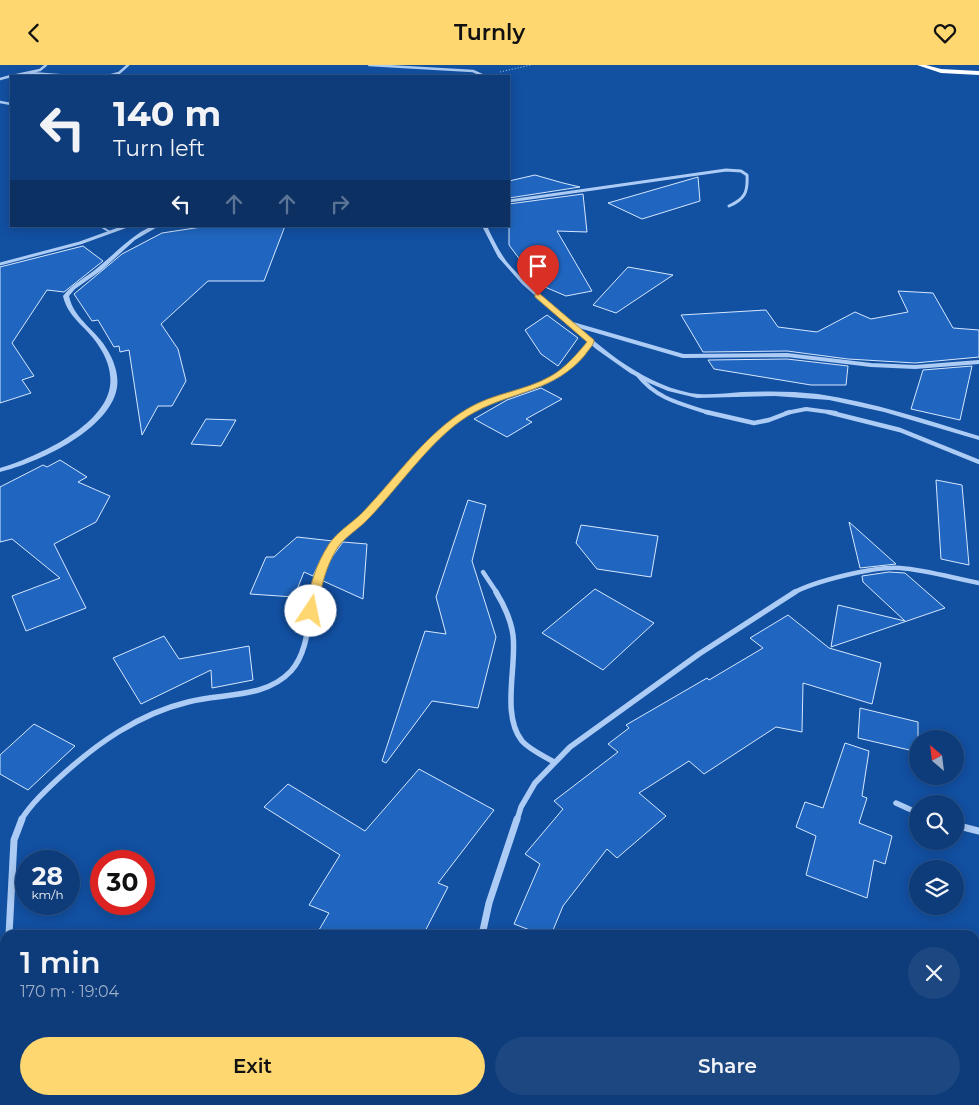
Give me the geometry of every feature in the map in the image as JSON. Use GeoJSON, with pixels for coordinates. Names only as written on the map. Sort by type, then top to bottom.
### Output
{"type":"FeatureCollection","features":[{"type":"Feature","properties":{"kind":"highway"},"geometry":{"type":"LineString","coordinates":[[920,65],[940,71],[979,73]]}},
{"type":"Feature","properties":{"kind":"street"},"geometry":{"type":"LineString","coordinates":[[30,73],[46,65]]}},
{"type":"Feature","properties":{"kind":"street"},"geometry":{"type":"LineString","coordinates":[[112,75],[119,73],[128,65]]}},
{"type":"Feature","properties":{"kind":"street"},"geometry":{"type":"LineString","coordinates":[[368,65],[473,71],[482,75]]}},
{"type":"Feature","properties":{"kind":"street"},"geometry":{"type":"LineString","coordinates":[[18,75],[30,73],[57,75]]}},
{"type":"Feature","properties":{"kind":"street"},"geometry":{"type":"LineString","coordinates":[[510,201],[726,170],[741,171],[747,175],[747,195],[743,200],[729,206]]}},
{"type":"Feature","properties":{"kind":"street"},"geometry":{"type":"LineString","coordinates":[[0,264],[80,243],[124,227]]}},
{"type":"Feature","properties":{"kind":"street"},"geometry":{"type":"LineString","coordinates":[[0,470],[33,459],[56,448],[89,423],[110,398],[114,384],[109,357],[95,336],[72,313],[68,307],[66,296],[78,284],[100,269],[132,241],[155,227]]}},
{"type":"Feature","properties":{"kind":"street"},"geometry":{"type":"LineString","coordinates":[[485,227],[500,256],[514,273],[568,323],[591,342],[637,374],[664,387],[702,396],[791,393],[837,399],[912,417],[979,437]]}},
{"type":"Feature","properties":{"kind":"street"},"geometry":{"type":"LineString","coordinates":[[568,323],[594,329],[660,351],[683,356],[788,355],[872,365],[915,367],[979,362]]}},
{"type":"Feature","properties":{"kind":"street"},"geometry":{"type":"LineString","coordinates":[[9,930],[16,834],[24,816],[42,794],[100,743],[126,726],[158,711],[210,697],[251,693],[268,688],[283,679],[300,659],[318,575],[335,544],[364,517],[447,426],[471,410],[532,388],[555,377],[578,357],[591,342]]}},
{"type":"Feature","properties":{"kind":"street"},"geometry":{"type":"LineString","coordinates":[[637,374],[647,387],[662,397],[726,417],[754,423],[794,409],[830,412],[908,431],[979,462]]}},
{"type":"Feature","properties":{"kind":"street"},"geometry":{"type":"LineString","coordinates":[[483,930],[489,903],[521,807],[535,783],[570,747],[699,654],[797,591],[828,580],[885,568],[901,568],[979,583]]}},
{"type":"Feature","properties":{"kind":"street"},"geometry":{"type":"LineString","coordinates":[[483,571],[501,600],[513,633],[514,675],[510,715],[521,741],[554,762]]}},
{"type":"Feature","properties":{"kind":"street"},"geometry":{"type":"LineString","coordinates":[[896,803],[909,809]]}},
{"type":"Feature","properties":{"kind":"street"},"geometry":{"type":"LineString","coordinates":[[964,827],[979,831]]}},
{"type":"Feature","properties":{"kind":"lane"},"geometry":{"type":"LineString","coordinates":[[102,227],[110,232]]}},
{"type":"Feature","properties":{"kind":"path"},"geometry":{"type":"LineString","coordinates":[[488,75],[531,65]]}},
{"type":"Feature","properties":{"kind":"building"},"geometry":{"type":"Polygon","coordinates":[[[535,175],[580,187],[510,198],[510,181],[535,175]]]}},
{"type":"Feature","properties":{"kind":"building"},"geometry":{"type":"Polygon","coordinates":[[[698,177],[700,201],[642,219],[608,203],[698,177]]]}},
{"type":"Feature","properties":{"kind":"building"},"geometry":{"type":"Polygon","coordinates":[[[583,194],[587,232],[557,231],[592,291],[566,296],[538,284],[509,245],[510,204],[583,194]]]}},
{"type":"Feature","properties":{"kind":"building"},"geometry":{"type":"Polygon","coordinates":[[[201,227],[285,227],[264,281],[208,281],[161,324],[178,349],[186,381],[172,406],[158,406],[142,435],[129,350],[120,352],[119,346],[114,347],[98,320],[92,321],[74,294],[122,254],[162,233],[201,227]]]}},
{"type":"Feature","properties":{"kind":"building"},"geometry":{"type":"Polygon","coordinates":[[[83,246],[103,261],[64,292],[47,290],[12,343],[34,376],[22,380],[31,393],[0,403],[0,267],[83,246]]]}},
{"type":"Feature","properties":{"kind":"building"},"geometry":{"type":"Polygon","coordinates":[[[628,267],[673,275],[616,313],[593,305],[628,267]]]}},
{"type":"Feature","properties":{"kind":"building"},"geometry":{"type":"Polygon","coordinates":[[[898,291],[933,293],[953,328],[979,330],[979,357],[915,363],[848,359],[787,351],[703,352],[681,315],[766,310],[778,327],[817,332],[855,312],[871,319],[908,312],[898,291]]]}},
{"type":"Feature","properties":{"kind":"building"},"geometry":{"type":"Polygon","coordinates":[[[547,315],[578,338],[558,366],[541,354],[525,330],[547,315]]]}},
{"type":"Feature","properties":{"kind":"building"},"geometry":{"type":"Polygon","coordinates":[[[787,359],[848,366],[846,385],[811,385],[714,369],[708,360],[787,359]]]}},
{"type":"Feature","properties":{"kind":"building"},"geometry":{"type":"Polygon","coordinates":[[[972,366],[960,420],[911,409],[923,370],[972,366]]]}},
{"type":"Feature","properties":{"kind":"building"},"geometry":{"type":"Polygon","coordinates":[[[541,388],[562,399],[526,419],[532,422],[507,437],[474,419],[507,400],[541,388]]]}},
{"type":"Feature","properties":{"kind":"building"},"geometry":{"type":"Polygon","coordinates":[[[206,419],[236,420],[221,446],[191,444],[206,419]]]}},
{"type":"Feature","properties":{"kind":"building"},"geometry":{"type":"Polygon","coordinates":[[[60,460],[87,477],[78,482],[110,496],[96,522],[54,544],[86,608],[26,631],[12,596],[60,578],[12,539],[0,542],[0,487],[43,465],[47,467],[60,460]]]}},
{"type":"Feature","properties":{"kind":"building"},"geometry":{"type":"Polygon","coordinates":[[[936,480],[962,485],[969,565],[941,559],[936,480]]]}},
{"type":"Feature","properties":{"kind":"building"},"geometry":{"type":"Polygon","coordinates":[[[468,500],[486,505],[472,561],[496,637],[478,708],[432,701],[386,763],[382,761],[425,631],[446,634],[436,597],[468,500]]]}},
{"type":"Feature","properties":{"kind":"building"},"geometry":{"type":"Polygon","coordinates":[[[849,522],[896,564],[860,568],[849,522]]]}},
{"type":"Feature","properties":{"kind":"building"},"geometry":{"type":"Polygon","coordinates":[[[581,525],[658,536],[651,577],[597,569],[576,543],[581,525]]]}},
{"type":"Feature","properties":{"kind":"building"},"geometry":{"type":"Polygon","coordinates":[[[297,537],[333,541],[322,557],[313,576],[304,572],[294,597],[250,594],[266,557],[274,557],[297,537]]]}},
{"type":"Feature","properties":{"kind":"building"},"geometry":{"type":"Polygon","coordinates":[[[343,542],[367,544],[363,599],[321,580],[329,561],[343,542]]]}},
{"type":"Feature","properties":{"kind":"building"},"geometry":{"type":"Polygon","coordinates":[[[889,572],[905,573],[945,608],[831,647],[838,605],[905,621],[863,582],[862,576],[889,572]]]}},
{"type":"Feature","properties":{"kind":"building"},"geometry":{"type":"Polygon","coordinates":[[[595,589],[654,623],[603,670],[542,633],[595,589]]]}},
{"type":"Feature","properties":{"kind":"building"},"geometry":{"type":"Polygon","coordinates":[[[788,615],[829,648],[881,663],[872,704],[803,683],[802,732],[776,727],[704,774],[689,761],[639,793],[666,816],[617,858],[607,849],[563,906],[553,930],[530,930],[514,924],[540,864],[525,854],[563,809],[554,801],[618,752],[608,744],[629,728],[626,725],[763,648],[750,638],[788,615]]]}},
{"type":"Feature","properties":{"kind":"building"},"geometry":{"type":"Polygon","coordinates":[[[164,636],[179,659],[249,646],[253,680],[212,688],[211,670],[141,704],[113,658],[164,636]]]}},
{"type":"Feature","properties":{"kind":"building"},"geometry":{"type":"Polygon","coordinates":[[[860,708],[918,722],[918,730],[909,730],[909,750],[858,738],[860,708]]]}},
{"type":"Feature","properties":{"kind":"building"},"geometry":{"type":"Polygon","coordinates":[[[34,724],[75,746],[28,790],[0,774],[0,755],[34,724]]]}},
{"type":"Feature","properties":{"kind":"building"},"geometry":{"type":"Polygon","coordinates":[[[845,743],[869,751],[862,796],[867,798],[859,823],[892,836],[885,864],[874,860],[867,898],[806,875],[816,836],[796,827],[805,802],[823,808],[845,743]]]}},
{"type":"Feature","properties":{"kind":"building"},"geometry":{"type":"Polygon","coordinates":[[[419,769],[494,810],[438,883],[448,887],[426,930],[319,930],[329,913],[309,905],[340,855],[264,807],[288,784],[365,831],[419,769]]]}},
{"type":"Feature","properties":{"kind":"route"},"geometry":{"type":"LineString","coordinates":[[311,611],[318,575],[335,544],[364,517],[447,426],[471,410],[532,388],[555,377],[578,357],[591,342],[538,296]]}}]}
